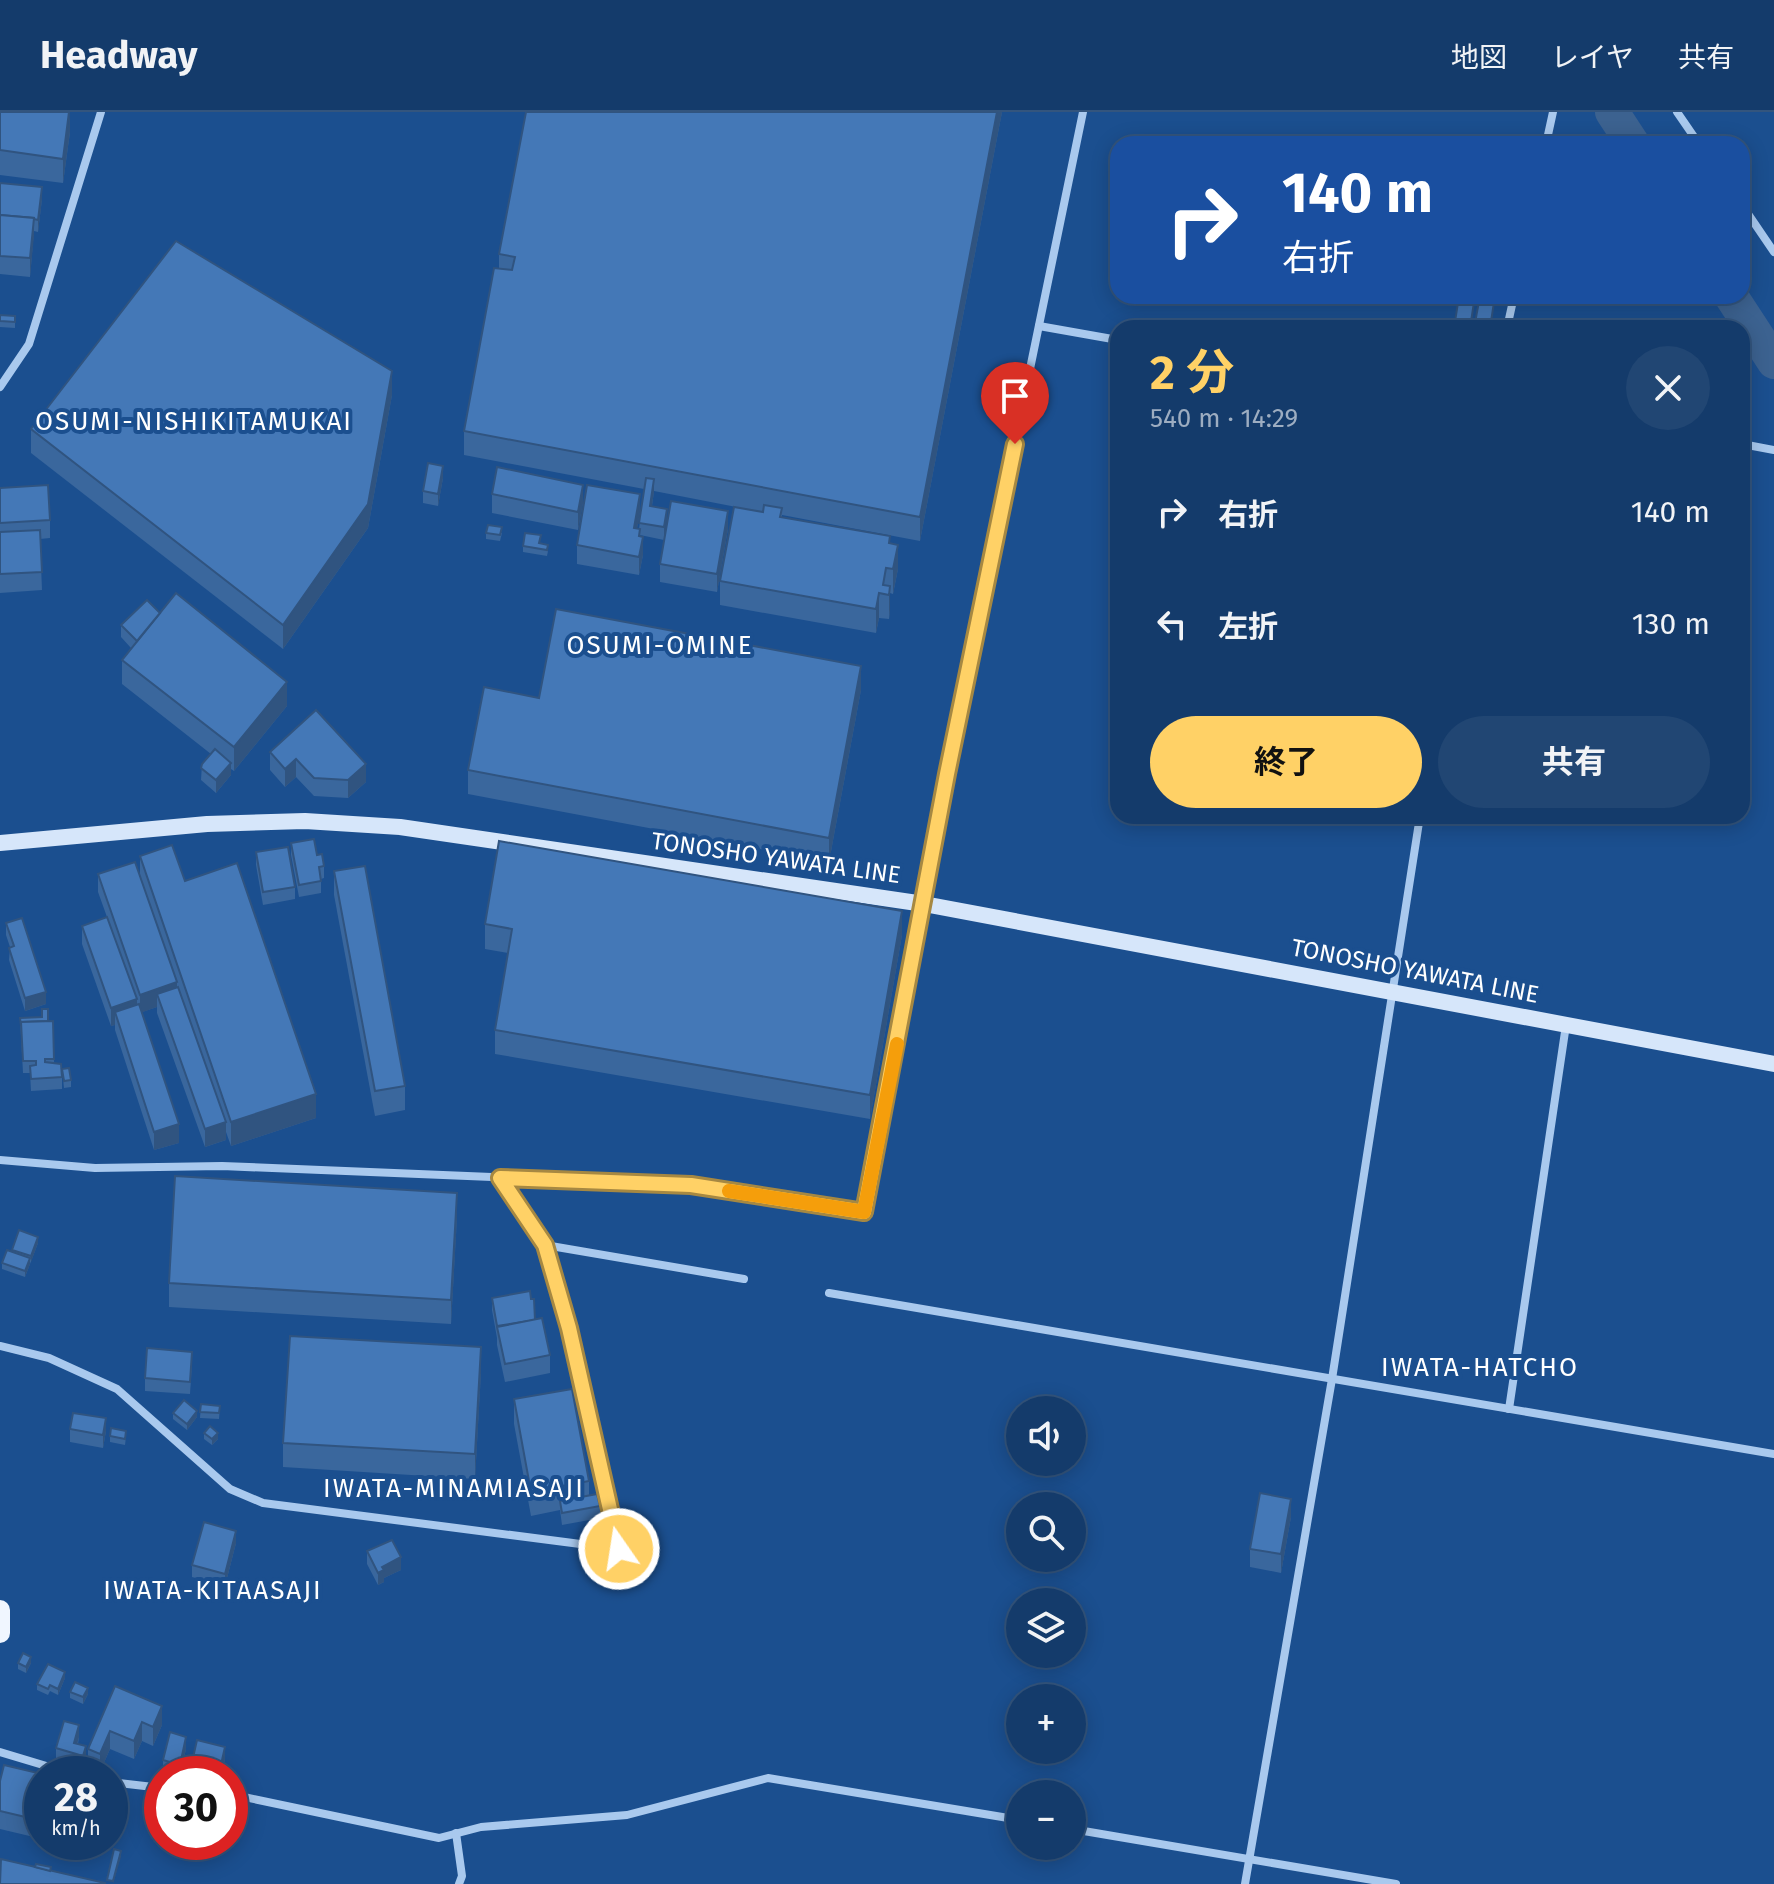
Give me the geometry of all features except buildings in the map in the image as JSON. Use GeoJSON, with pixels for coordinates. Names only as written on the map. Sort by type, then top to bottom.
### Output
{"type":"FeatureCollection","features":[{"type":"Feature","properties":{"kind":"main road","name":"TONOSHO YAWATA LINE"},"geometry":{"type":"LineString","coordinates":[[0,843],[207,824],[305,821],[400,827],[924,904],[1774,1064]]}},
{"type":"Feature","properties":{"kind":"main road"},"geometry":{"type":"LineString","coordinates":[[0,1610],[0,1633]]}},
{"type":"Feature","properties":{"kind":"street"},"geometry":{"type":"LineString","coordinates":[[0,387],[29,344],[101,112]]}},
{"type":"Feature","properties":{"kind":"street"},"geometry":{"type":"LineString","coordinates":[[0,1160],[95,1168],[222,1166],[691,1185],[864,1212],[947,774],[1083,112]]}},
{"type":"Feature","properties":{"kind":"street"},"geometry":{"type":"LineString","coordinates":[[1548,136],[1553,112]]}},
{"type":"Feature","properties":{"kind":"street"},"geometry":{"type":"LineString","coordinates":[[1677,112],[1694,136]]}},
{"type":"Feature","properties":{"kind":"street"},"geometry":{"type":"LineString","coordinates":[[1750,216],[1774,252]]}},
{"type":"Feature","properties":{"kind":"street"},"geometry":{"type":"LineString","coordinates":[[1762,233],[1774,235]]}},
{"type":"Feature","properties":{"kind":"street"},"geometry":{"type":"LineString","coordinates":[[1039,326],[1110,339]]}},
{"type":"Feature","properties":{"kind":"street"},"geometry":{"type":"LineString","coordinates":[[1750,446],[1774,450]]}},
{"type":"Feature","properties":{"kind":"street"},"geometry":{"type":"LineString","coordinates":[[1245,1884],[1332,1379],[1419,824]]}},
{"type":"Feature","properties":{"kind":"street"},"geometry":{"type":"LineString","coordinates":[[1509,1409],[1566,1024]]}},
{"type":"Feature","properties":{"kind":"street"},"geometry":{"type":"LineString","coordinates":[[0,1346],[49,1358],[117,1389],[230,1489],[263,1503],[619,1549],[569,1328],[545,1245],[500,1178]]}},
{"type":"Feature","properties":{"kind":"street"},"geometry":{"type":"LineString","coordinates":[[545,1245],[744,1279]]}},
{"type":"Feature","properties":{"kind":"street"},"geometry":{"type":"LineString","coordinates":[[829,1293],[1774,1454]]}},
{"type":"Feature","properties":{"kind":"street"},"geometry":{"type":"LineString","coordinates":[[0,1752],[24,1759]]}},
{"type":"Feature","properties":{"kind":"street"},"geometry":{"type":"LineString","coordinates":[[248,1798],[439,1838],[481,1827],[627,1815],[768,1778],[1006,1818]]}},
{"type":"Feature","properties":{"kind":"street"},"geometry":{"type":"LineString","coordinates":[[1086,1831],[1396,1884]]}},
{"type":"Feature","properties":{"kind":"street"},"geometry":{"type":"LineString","coordinates":[[456,1833],[462,1876],[459,1884]]}},
{"type":"Feature","properties":{"kind":"waterway"},"geometry":{"type":"LineString","coordinates":[[1612,112],[1628,136]]}},
{"type":"Feature","properties":{"kind":"waterway"},"geometry":{"type":"LineString","coordinates":[[1736,304],[1747,320]]}},
{"type":"Feature","properties":{"kind":"waterway"},"geometry":{"type":"LineString","coordinates":[[1750,325],[1774,362]]}},
{"type":"Feature","properties":{"kind":"slow traffic"},"geometry":{"type":"LineString","coordinates":[[729,1191],[864,1212],[897,1044]]}},
{"type":"Feature","properties":{"kind":"district","name":"OSUMI-NISHIKITAMUKAI"},"geometry":{"type":"Point","coordinates":[194,421]}},
{"type":"Feature","properties":{"kind":"district","name":"OSUMI-OMINE"},"geometry":{"type":"Point","coordinates":[660,645]}},
{"type":"Feature","properties":{"kind":"district","name":"IWATA-HATCHO"},"geometry":{"type":"Point","coordinates":[1480,1367]}},
{"type":"Feature","properties":{"kind":"district","name":"IWATA-MINAMIASAJI"},"geometry":{"type":"Point","coordinates":[454,1488]}},
{"type":"Feature","properties":{"kind":"district","name":"IWATA-KITAASAJI"},"geometry":{"type":"Point","coordinates":[213,1590]}},
{"type":"Feature","properties":{"kind":"route"},"geometry":{"type":"LineString","coordinates":[[619,1549],[569,1328],[545,1245],[500,1178],[691,1185],[864,1212],[947,774],[1015,444]]}}]}
